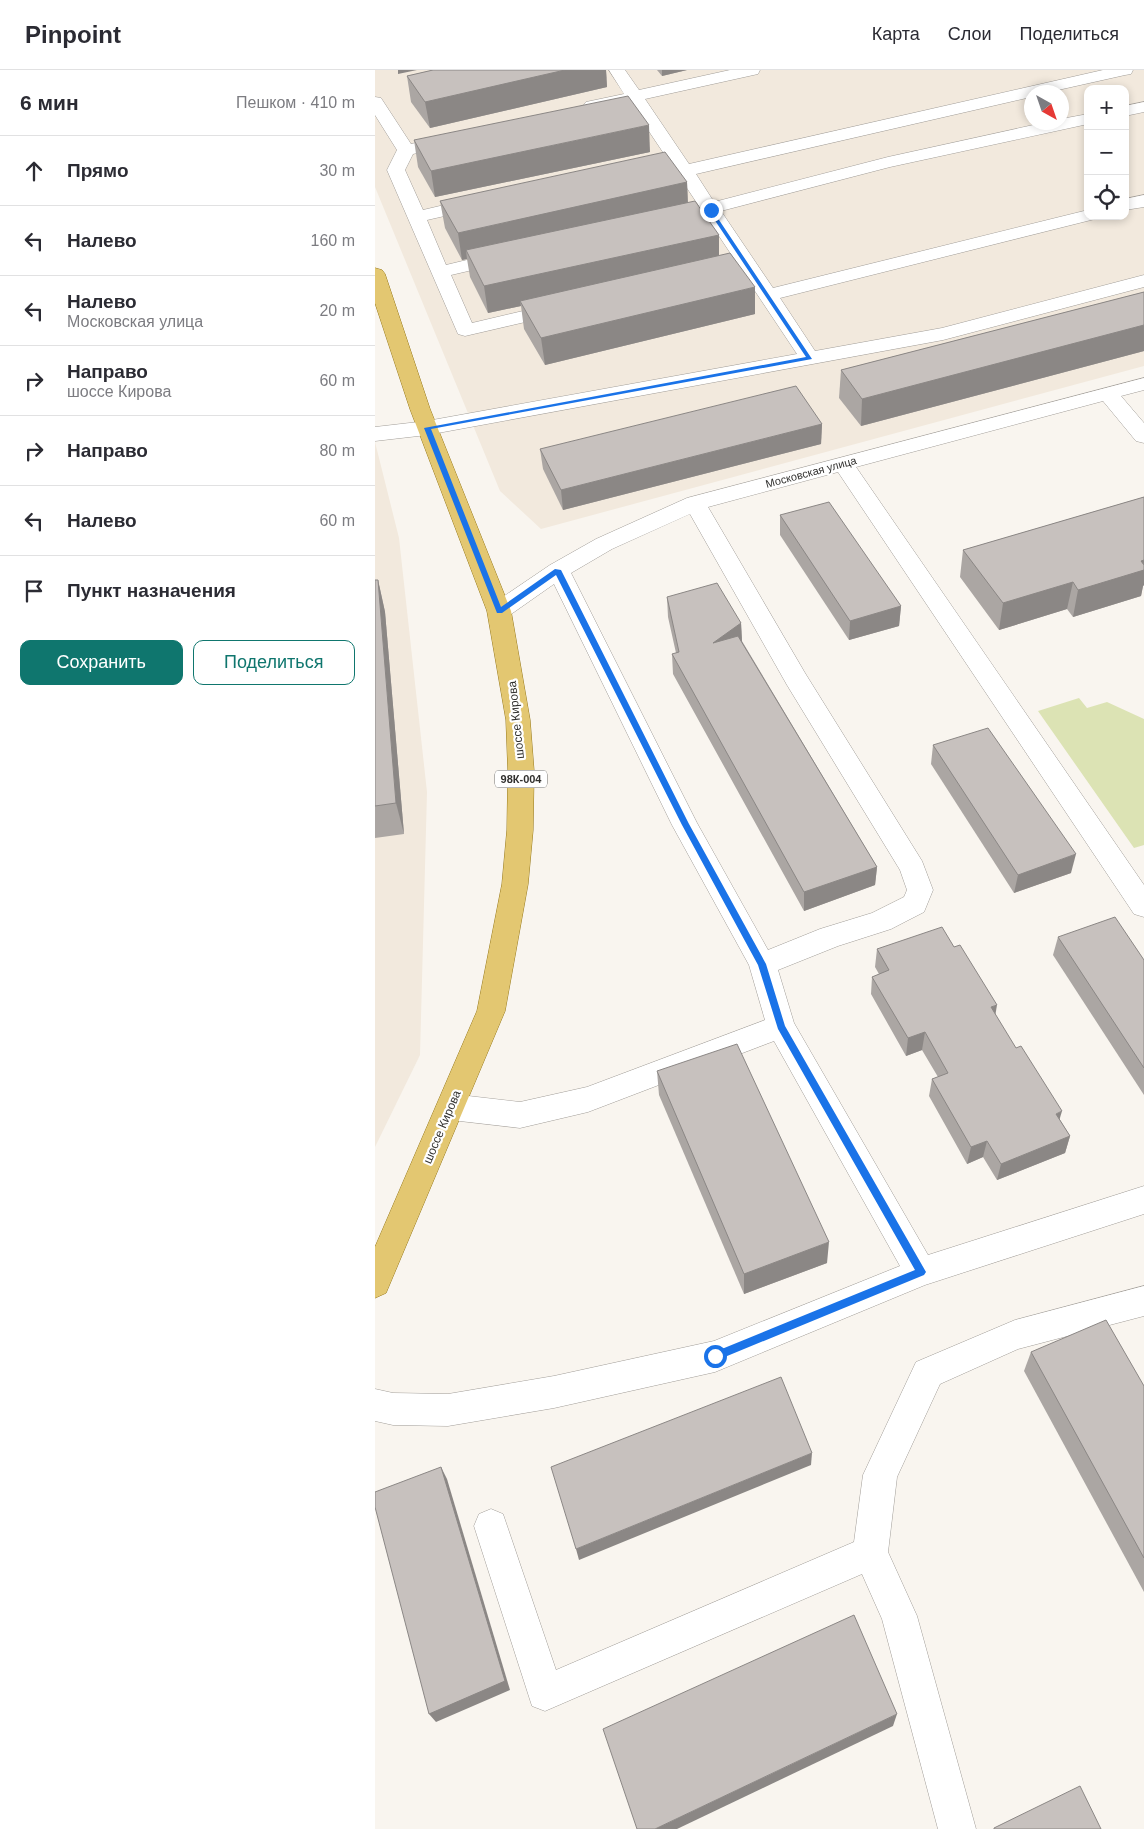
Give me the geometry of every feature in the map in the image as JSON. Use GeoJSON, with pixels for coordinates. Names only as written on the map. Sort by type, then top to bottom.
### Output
{"type":"FeatureCollection","features":[{"type":"Feature","properties":{"kind":"main road","name":"шоссе Кирова"},"geometry":{"type":"LineString","coordinates":[[375,274],[427,428],[499,612],[518,720],[521,771],[520,830],[505,946],[491,1011],[375,1283]]}},
{"type":"Feature","properties":{"kind":"street"},"geometry":{"type":"LineString","coordinates":[[617,70],[810,358]]}},
{"type":"Feature","properties":{"kind":"street"},"geometry":{"type":"LineString","coordinates":[[577,110],[752,70]]}},
{"type":"Feature","properties":{"kind":"street"},"geometry":{"type":"LineString","coordinates":[[657,162],[680,164],[1125,70]]}},
{"type":"Feature","properties":{"kind":"street"},"geometry":{"type":"LineString","coordinates":[[375,102],[406,150]]}},
{"type":"Feature","properties":{"kind":"street"},"geometry":{"type":"LineString","coordinates":[[1129,110],[1144,107]]}},
{"type":"Feature","properties":{"kind":"street"},"geometry":{"type":"LineString","coordinates":[[653,223],[711,210],[888,162],[1084,120]]}},
{"type":"Feature","properties":{"kind":"street"},"geometry":{"type":"LineString","coordinates":[[406,150],[444,141]]}},
{"type":"Feature","properties":{"kind":"street"},"geometry":{"type":"LineString","coordinates":[[406,150],[397,170],[465,330],[578,304]]}},
{"type":"Feature","properties":{"kind":"street"},"geometry":{"type":"LineString","coordinates":[[417,217],[493,200]]}},
{"type":"Feature","properties":{"kind":"street"},"geometry":{"type":"LineString","coordinates":[[1129,205],[1144,201]]}},
{"type":"Feature","properties":{"kind":"street"},"geometry":{"type":"LineString","coordinates":[[768,295],[1084,216]]}},
{"type":"Feature","properties":{"kind":"street"},"geometry":{"type":"LineString","coordinates":[[440,272],[517,254]]}},
{"type":"Feature","properties":{"kind":"street"},"geometry":{"type":"LineString","coordinates":[[682,281],[749,266]]}},
{"type":"Feature","properties":{"kind":"street"},"geometry":{"type":"LineString","coordinates":[[375,434],[427,428],[943,334],[1144,281]]}},
{"type":"Feature","properties":{"kind":"street","name":"Московская улица"},"geometry":{"type":"LineString","coordinates":[[499,612],[558,570],[644,524],[695,503],[1144,384]]}},
{"type":"Feature","properties":{"kind":"street"},"geometry":{"type":"LineString","coordinates":[[1107,393],[1144,436]]}},
{"type":"Feature","properties":{"kind":"street"},"geometry":{"type":"LineString","coordinates":[[843,464],[1144,906]]}},
{"type":"Feature","properties":{"kind":"street"},"geometry":{"type":"LineString","coordinates":[[695,503],[796,679],[913,868],[920,890],[914,904],[881,921],[830,937],[762,964]]}},
{"type":"Feature","properties":{"kind":"street"},"geometry":{"type":"LineString","coordinates":[[558,570],[685,825],[762,964],[781,1026],[921,1272]]}},
{"type":"Feature","properties":{"kind":"street"},"geometry":{"type":"LineString","coordinates":[[451,1107],[520,1115],[588,1099],[781,1026]]}},
{"type":"Feature","properties":{"kind":"street"},"geometry":{"type":"LineString","coordinates":[[375,1405],[393,1409],[448,1410],[554,1392],[715,1356],[921,1272],[1144,1200]]}},
{"type":"Feature","properties":{"kind":"street"},"geometry":{"type":"LineString","coordinates":[[957,1829],[899,1616],[870,1553],[880,1475],[928,1373],[1015,1335],[1144,1301]]}},
{"type":"Feature","properties":{"kind":"street"},"geometry":{"type":"LineString","coordinates":[[491,1526],[545,1693],[870,1553]]}},
{"type":"Feature","properties":{"kind":"shaded area"},"geometry":{"type":"Polygon","coordinates":[[[375,70],[1144,70],[1144,366],[541,529],[500,491],[375,187],[375,70]]]}},
{"type":"Feature","properties":{"kind":"shaded area"},"geometry":{"type":"Polygon","coordinates":[[[375,442],[399,538],[427,792],[420,1055],[375,1147],[375,442]]]}},
{"type":"Feature","properties":{"kind":"green space"},"geometry":{"type":"Polygon","coordinates":[[[1079,698],[1087,708],[1107,702],[1144,719],[1144,845],[1134,848],[1038,711],[1079,698]]]}},
{"type":"Feature","properties":{"kind":"building"},"geometry":{"type":"Polygon","coordinates":[[[433,70],[565,70],[425,102],[407,76],[433,70]]]}},
{"type":"Feature","properties":{"kind":"building"},"geometry":{"type":"Polygon","coordinates":[[[628,96],[649,125],[431,171],[414,140],[628,96]]]}},
{"type":"Feature","properties":{"kind":"building"},"geometry":{"type":"Polygon","coordinates":[[[665,152],[687,182],[458,233],[440,201],[665,152]]]}},
{"type":"Feature","properties":{"kind":"building"},"geometry":{"type":"Polygon","coordinates":[[[695,201],[719,235],[484,286],[466,250],[695,201]]]}},
{"type":"Feature","properties":{"kind":"building"},"geometry":{"type":"Polygon","coordinates":[[[730,253],[755,287],[541,338],[520,301],[730,253]]]}},
{"type":"Feature","properties":{"kind":"building"},"geometry":{"type":"Polygon","coordinates":[[[1144,292],[1144,325],[862,399],[841,370],[1144,292]]]}},
{"type":"Feature","properties":{"kind":"building"},"geometry":{"type":"Polygon","coordinates":[[[796,386],[822,424],[561,490],[540,449],[796,386]]]}},
{"type":"Feature","properties":{"kind":"building"},"geometry":{"type":"Polygon","coordinates":[[[1144,497],[1144,560],[1141,561],[1144,565],[1144,570],[1078,590],[1073,582],[1003,603],[963,550],[1144,497]]]}},
{"type":"Feature","properties":{"kind":"building"},"geometry":{"type":"Polygon","coordinates":[[[829,502],[901,606],[850,621],[780,515],[829,502]]]}},
{"type":"Feature","properties":{"kind":"building"},"geometry":{"type":"Polygon","coordinates":[[[375,580],[378,580],[396,803],[375,806],[375,580]]]}},
{"type":"Feature","properties":{"kind":"building"},"geometry":{"type":"Polygon","coordinates":[[[717,583],[741,623],[713,643],[738,636],[877,867],[804,892],[672,654],[679,652],[667,597],[717,583]]]}},
{"type":"Feature","properties":{"kind":"building"},"geometry":{"type":"Polygon","coordinates":[[[988,728],[1076,854],[1018,875],[933,745],[988,728]]]}},
{"type":"Feature","properties":{"kind":"building"},"geometry":{"type":"Polygon","coordinates":[[[1115,917],[1144,960],[1144,1068],[1058,937],[1115,917]]]}},
{"type":"Feature","properties":{"kind":"building"},"geometry":{"type":"Polygon","coordinates":[[[942,927],[954,947],[960,945],[997,1005],[991,1007],[1016,1048],[1021,1046],[1062,1111],[1056,1114],[1070,1136],[1001,1164],[987,1141],[971,1147],[932,1079],[948,1073],[925,1032],[908,1038],[872,977],[889,970],[877,949],[942,927]]]}},
{"type":"Feature","properties":{"kind":"building"},"geometry":{"type":"Polygon","coordinates":[[[737,1044],[829,1242],[744,1274],[657,1071],[737,1044]]]}},
{"type":"Feature","properties":{"kind":"building"},"geometry":{"type":"Polygon","coordinates":[[[1106,1320],[1144,1386],[1144,1558],[1031,1352],[1106,1320]]]}},
{"type":"Feature","properties":{"kind":"building"},"geometry":{"type":"Polygon","coordinates":[[[781,1377],[812,1453],[576,1549],[551,1467],[781,1377]]]}},
{"type":"Feature","properties":{"kind":"building"},"geometry":{"type":"Polygon","coordinates":[[[441,1467],[505,1681],[429,1714],[375,1507],[375,1492],[441,1467]]]}},
{"type":"Feature","properties":{"kind":"building"},"geometry":{"type":"Polygon","coordinates":[[[854,1615],[897,1714],[655,1829],[637,1829],[603,1729],[854,1615]]]}},
{"type":"Feature","properties":{"kind":"building"},"geometry":{"type":"Polygon","coordinates":[[[1080,1786],[1101,1829],[994,1829],[994,1828],[1080,1786]]]}},
{"type":"Feature","properties":{"kind":"route"},"geometry":{"type":"LineString","coordinates":[[711,210],[810,358],[427,428],[499,612],[558,570],[685,825],[762,964],[781,1026],[921,1272],[715,1356]]}}]}
